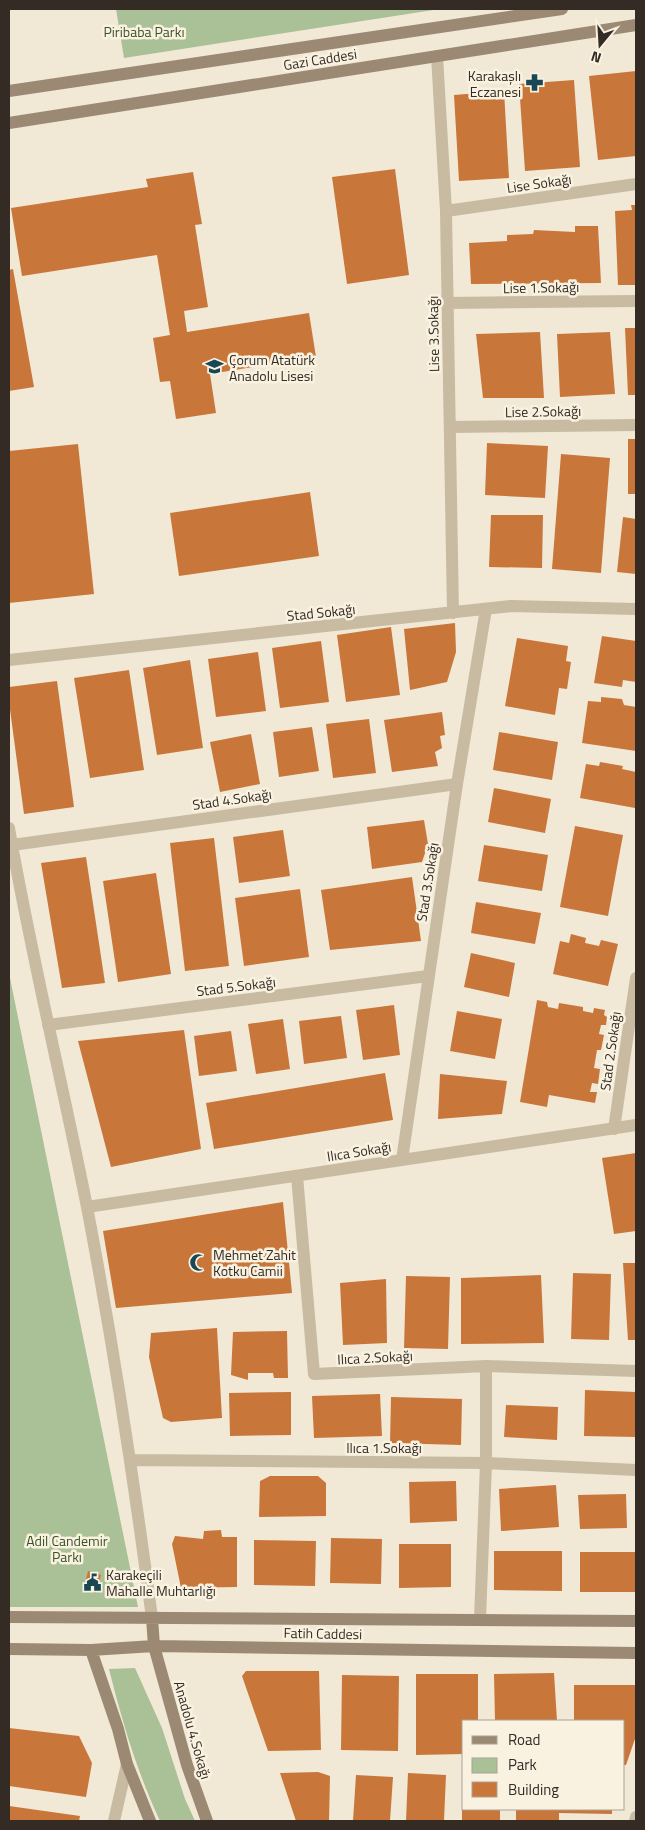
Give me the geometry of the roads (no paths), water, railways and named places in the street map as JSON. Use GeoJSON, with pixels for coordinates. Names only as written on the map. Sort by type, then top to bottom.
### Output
{"type":"FeatureCollection","features":[{"type":"Feature","properties":{"kind":"main road","name":"Gazi Caddesi"},"geometry":{"type":"LineString","coordinates":[[9,92],[562,9]]}},
{"type":"Feature","properties":{"kind":"main road","name":"Gazi Caddesi"},"geometry":{"type":"LineString","coordinates":[[9,123],[636,25]]}},
{"type":"Feature","properties":{"kind":"main road","name":"Fatih Caddesi"},"geometry":{"type":"LineString","coordinates":[[9,1617],[636,1621]]}},
{"type":"Feature","properties":{"kind":"main road","name":"Anadolu 4.Sokağı"},"geometry":{"type":"LineString","coordinates":[[152,1618],[154,1646],[187,1765],[207,1821]]}},
{"type":"Feature","properties":{"kind":"main road","name":"Fatih Caddesi"},"geometry":{"type":"LineString","coordinates":[[9,1649],[90,1650],[154,1646],[636,1653]]}},
{"type":"Feature","properties":{"kind":"main road"},"geometry":{"type":"LineString","coordinates":[[90,1650],[118,1729],[127,1764],[150,1821]]}},
{"type":"Feature","properties":{"kind":"street","name":"Lise 3.Sokağı"},"geometry":{"type":"LineString","coordinates":[[437,56],[446,211],[453,613]]}},
{"type":"Feature","properties":{"kind":"street","name":"Lise Sokağı"},"geometry":{"type":"LineString","coordinates":[[446,211],[636,184]]}},
{"type":"Feature","properties":{"kind":"street","name":"Lise 1.Sokağı"},"geometry":{"type":"LineString","coordinates":[[447,303],[636,301]]}},
{"type":"Feature","properties":{"kind":"street","name":"Lise 2.Sokağı"},"geometry":{"type":"LineString","coordinates":[[450,427],[636,425]]}},
{"type":"Feature","properties":{"kind":"street","name":"Stad Sokağı"},"geometry":{"type":"LineString","coordinates":[[9,660],[511,606],[636,608]]}},
{"type":"Feature","properties":{"kind":"street","name":"Stad 3.Sokağı"},"geometry":{"type":"LineString","coordinates":[[402,1160],[457,784],[486,609]]}},
{"type":"Feature","properties":{"kind":"street","name":"Stad 4.Sokağı"},"geometry":{"type":"LineString","coordinates":[[12,845],[457,784]]}},
{"type":"Feature","properties":{"kind":"street"},"geometry":{"type":"LineString","coordinates":[[9,828],[48,1025],[87,1207],[131,1460],[152,1618]]}},
{"type":"Feature","properties":{"kind":"street","name":"Stad 5.Sokağı"},"geometry":{"type":"LineString","coordinates":[[48,1025],[428,976]]}},
{"type":"Feature","properties":{"kind":"street","name":"Stad 2.Sokağı"},"geometry":{"type":"LineString","coordinates":[[614,1129],[636,978]]}},
{"type":"Feature","properties":{"kind":"street","name":"Ilıca Sokağı"},"geometry":{"type":"LineString","coordinates":[[87,1207],[636,1125]]}},
{"type":"Feature","properties":{"kind":"street","name":"Ilıca 2.Sokağı"},"geometry":{"type":"LineString","coordinates":[[297,1176],[314,1374],[486,1366],[636,1371]]}},
{"type":"Feature","properties":{"kind":"street"},"geometry":{"type":"LineString","coordinates":[[480,1619],[486,1463],[486,1366]]}},
{"type":"Feature","properties":{"kind":"street","name":"Ilıca 1.Sokağı"},"geometry":{"type":"LineString","coordinates":[[131,1460],[486,1463],[636,1470]]}},
{"type":"Feature","properties":{"kind":"street"},"geometry":{"type":"LineString","coordinates":[[114,1821],[127,1764]]}},
{"type":"Feature","properties":{"kind":"street"},"geometry":{"type":"LineString","coordinates":[[635,1821],[636,1817]]}},
{"type":"Feature","properties":{"kind":"place","name":"Karakaşlı Eczanesi"},"geometry":{"type":"Point","coordinates":[535,83]}},
{"type":"Feature","properties":{"kind":"place","name":"Çorum Atatürk Anadolu Lisesi"},"geometry":{"type":"Point","coordinates":[215,367]}},
{"type":"Feature","properties":{"kind":"place","name":"Mehmet Zahit Kotku Camii"},"geometry":{"type":"Point","coordinates":[199,1262]}},
{"type":"Feature","properties":{"kind":"place","name":"Karakeçili Mahalle Muhtarlığı"},"geometry":{"type":"Point","coordinates":[92,1582]}},
{"type":"Feature","properties":{"kind":"park label","name":"Piribaba Parkı"},"geometry":{"type":"Point","coordinates":[144,31]}},
{"type":"Feature","properties":{"kind":"park label","name":"Adil Candemir Parkı"},"geometry":{"type":"Point","coordinates":[67,1548]}}]}
